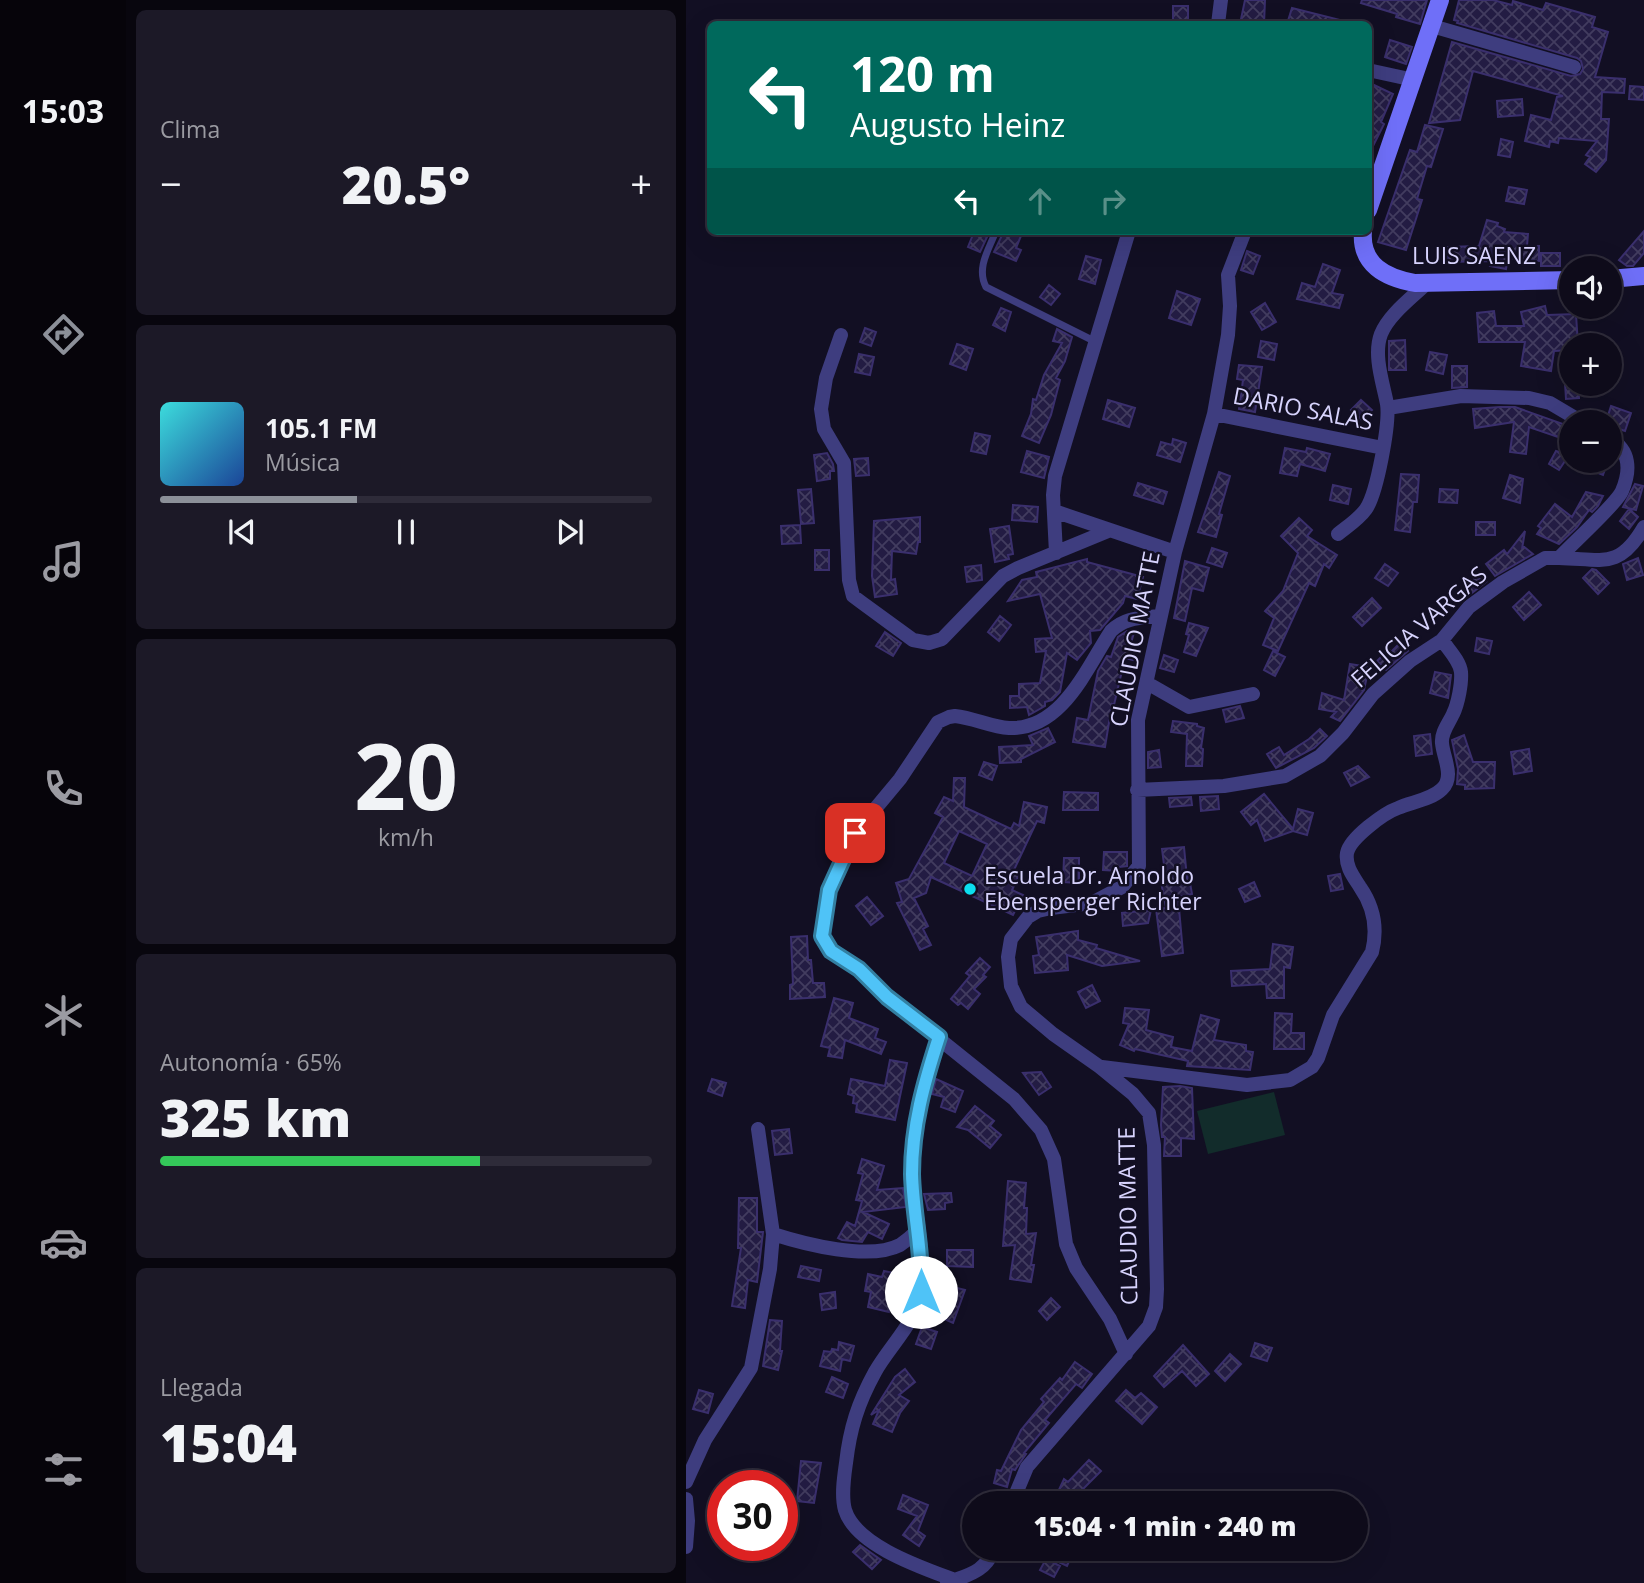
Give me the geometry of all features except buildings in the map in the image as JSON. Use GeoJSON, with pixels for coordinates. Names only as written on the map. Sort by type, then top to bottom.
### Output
{"type":"FeatureCollection","features":[{"type":"Feature","properties":{"kind":"main road"},"geometry":{"type":"LineString","coordinates":[[1372,199],[1440,0]]}},
{"type":"Feature","properties":{"kind":"main road","name":"LUIS SAENZ"},"geometry":{"type":"LineString","coordinates":[[1363,235],[1364,251],[1368,259],[1381,272],[1403,281],[1559,280]]}},
{"type":"Feature","properties":{"kind":"main road"},"geometry":{"type":"LineString","coordinates":[[1622,277],[1644,276]]}},
{"type":"Feature","properties":{"kind":"street"},"geometry":{"type":"LineString","coordinates":[[1218,21],[1221,0]]}},
{"type":"Feature","properties":{"kind":"street"},"geometry":{"type":"LineString","coordinates":[[1432,26],[1574,67]]}},
{"type":"Feature","properties":{"kind":"street"},"geometry":{"type":"LineString","coordinates":[[1372,71],[1414,80]]}},
{"type":"Feature","properties":{"kind":"street"},"geometry":{"type":"LineString","coordinates":[[1056,553],[1055,476],[1128,235]]}},
{"type":"Feature","properties":{"kind":"street","name":"CLAUDIO MATTE"},"geometry":{"type":"LineString","coordinates":[[1017,1491],[1027,1467],[1149,1326],[1156,1307],[1157,1289],[1154,1145],[1149,1113],[1133,1094],[1021,1007],[1011,986],[1009,947],[1016,932],[1033,914],[1051,908],[1092,903],[1122,887],[1139,866],[1138,720],[1175,552],[1214,414],[1228,335],[1228,275],[1243,235]]}},
{"type":"Feature","properties":{"kind":"street"},"geometry":{"type":"LineString","coordinates":[[1338,534],[1362,515],[1372,499],[1388,408],[1379,362],[1381,335],[1393,317],[1428,282]]}},
{"type":"Feature","properties":{"kind":"street"},"geometry":{"type":"LineString","coordinates":[[841,335],[826,377],[821,409],[824,429],[844,463],[849,580],[853,596],[913,640],[934,642],[948,634],[1003,576],[1108,531]]}},
{"type":"Feature","properties":{"kind":"street"},"geometry":{"type":"LineString","coordinates":[[1388,408],[1461,396],[1529,398],[1550,403],[1562,410]]}},
{"type":"Feature","properties":{"kind":"street","name":"DARIO SALAS"},"geometry":{"type":"LineString","coordinates":[[1214,414],[1383,448]]}},
{"type":"Feature","properties":{"kind":"street","name":"FELICIA VARGAS"},"geometry":{"type":"LineString","coordinates":[[1137,790],[1224,786],[1285,776],[1320,756],[1343,733],[1373,694],[1410,661],[1442,640],[1469,607],[1503,582],[1545,558],[1559,558],[1622,492],[1628,462],[1622,449]]}},
{"type":"Feature","properties":{"kind":"street"},"geometry":{"type":"LineString","coordinates":[[1054,511],[1175,552]]}},
{"type":"Feature","properties":{"kind":"street"},"geometry":{"type":"LineString","coordinates":[[1559,558],[1616,558],[1630,550],[1644,527]]}},
{"type":"Feature","properties":{"kind":"street"},"geometry":{"type":"LineString","coordinates":[[1126,1354],[1110,1319],[1076,1268],[1066,1244],[1054,1159],[1047,1140],[1014,1099],[887,997],[859,969],[831,951],[822,936],[829,890],[855,833],[900,779],[938,722],[955,716],[1008,728],[1037,724],[1064,704],[1111,631],[1119,623],[1129,619],[1160,616]]}},
{"type":"Feature","properties":{"kind":"street","name":"CLAUDIO MATTE"},"geometry":{"type":"LineString","coordinates":[[1100,1067],[1247,1085],[1290,1080],[1312,1067],[1334,1015],[1372,952],[1375,941],[1373,911],[1352,875],[1348,853],[1358,836],[1388,812],[1429,796],[1442,789],[1445,784],[1447,766],[1441,740],[1455,712],[1461,675],[1460,667],[1442,640]]}},
{"type":"Feature","properties":{"kind":"street"},"geometry":{"type":"LineString","coordinates":[[1147,683],[1189,707],[1253,694]]}},
{"type":"Feature","properties":{"kind":"street"},"geometry":{"type":"LineString","coordinates":[[939,1037],[920,1098],[913,1135],[912,1176],[922,1265],[921,1292],[913,1318],[875,1372],[850,1431],[843,1493],[845,1511],[853,1524],[881,1549],[951,1582],[969,1576],[988,1561]]}},
{"type":"Feature","properties":{"kind":"street"},"geometry":{"type":"LineString","coordinates":[[686,1482],[705,1440],[751,1368],[770,1269],[773,1234],[758,1129]]}},
{"type":"Feature","properties":{"kind":"street"},"geometry":{"type":"LineString","coordinates":[[773,1234],[821,1246],[875,1250],[900,1245],[917,1231]]}},
{"type":"Feature","properties":{"kind":"street"},"geometry":{"type":"LineString","coordinates":[[686,1499],[686,1547]]}},
{"type":"Feature","properties":{"kind":"lane"},"geometry":{"type":"LineString","coordinates":[[994,235],[982,266],[986,287],[1096,342]]}},
{"type":"Feature","properties":{"kind":"green space"},"geometry":{"type":"Polygon","coordinates":[[[1274,1092],[1285,1135],[1208,1154],[1197,1111],[1274,1092]]]}},
{"type":"Feature","properties":{"kind":"place","name":"Escuela Dr. Arnoldo Ebensperger Richter"},"geometry":{"type":"Point","coordinates":[970,889]}},
{"type":"Feature","properties":{"kind":"route"},"geometry":{"type":"LineString","coordinates":[[855,833],[829,890],[822,936],[831,951],[859,969],[887,997],[939,1037],[920,1098],[913,1135],[912,1176],[922,1265],[921,1292]]}}]}
